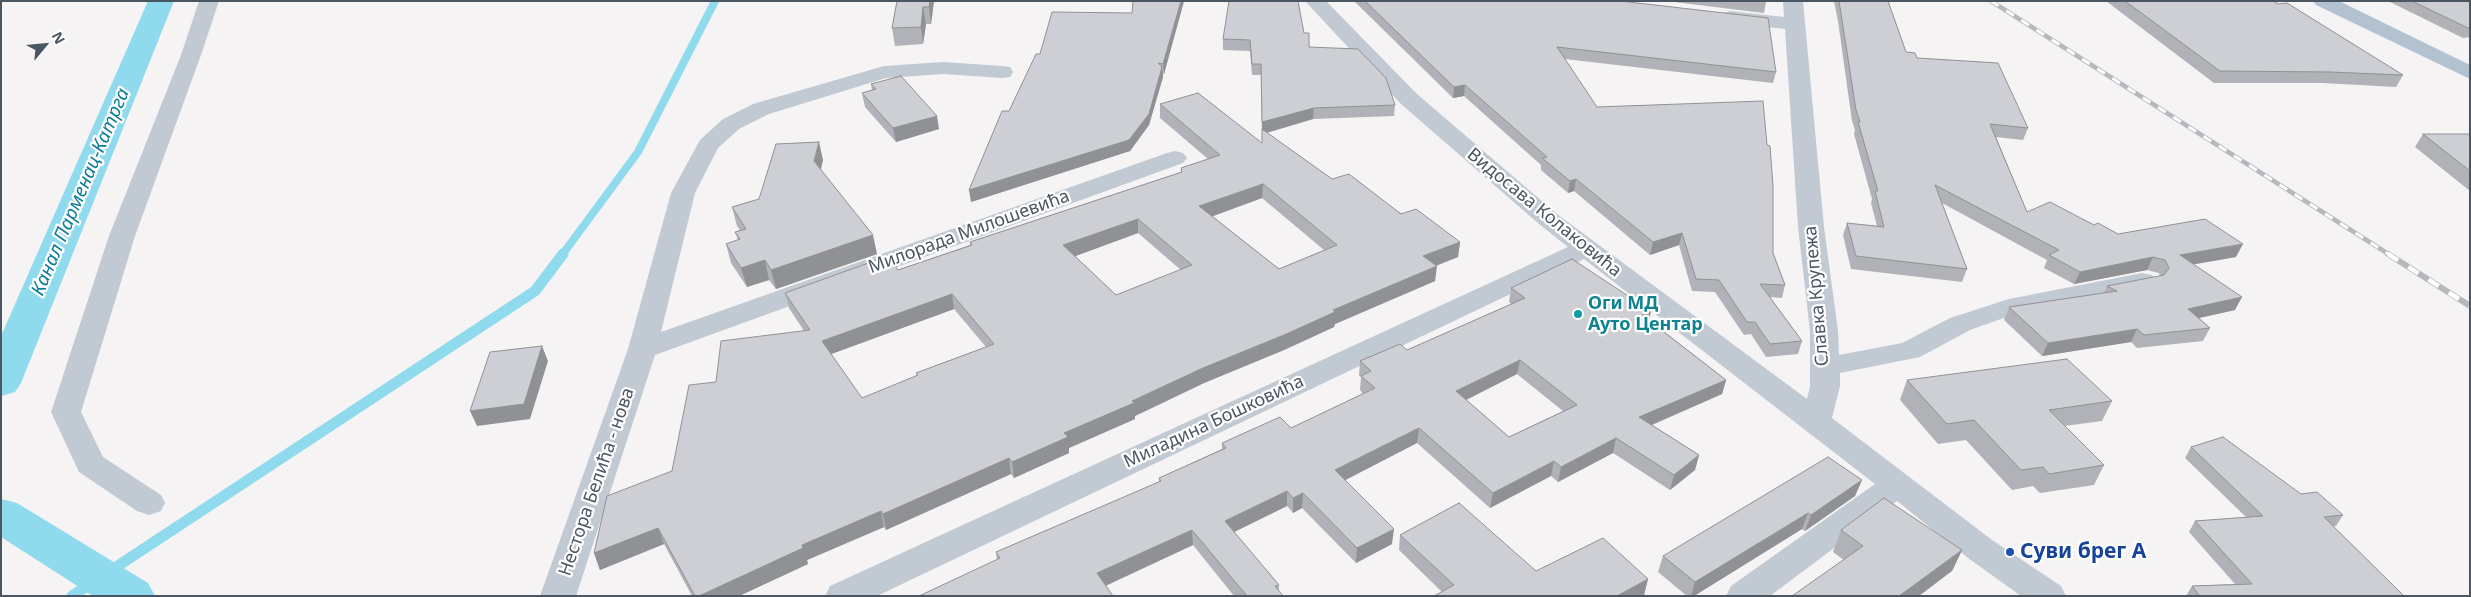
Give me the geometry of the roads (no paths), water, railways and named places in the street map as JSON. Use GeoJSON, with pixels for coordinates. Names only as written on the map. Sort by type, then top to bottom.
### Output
{"type":"FeatureCollection","features":[{"type":"Feature","properties":{"kind":"main road"},"geometry":{"type":"LineString","coordinates":[[2322,1],[2470,73]]}},
{"type":"Feature","properties":{"kind":"street"},"geometry":{"type":"LineString","coordinates":[[149,503],[90,464],[66,412],[122,236],[192,55],[209,1]]}},
{"type":"Feature","properties":{"kind":"street","name":"Видосава Колаковића"},"geometry":{"type":"LineString","coordinates":[[1315,1],[1360,50],[1416,106],[1517,194],[1586,249],[1816,421]]}},
{"type":"Feature","properties":{"kind":"street"},"geometry":{"type":"LineString","coordinates":[[1709,14],[1794,13]]}},
{"type":"Feature","properties":{"kind":"street","name":"Славка Крупежа"},"geometry":{"type":"LineString","coordinates":[[1794,13],[1810,217],[1824,331],[1825,386],[1816,421]]}},
{"type":"Feature","properties":{"kind":"street","name":"Нестора Белића - нова"},"geometry":{"type":"LineString","coordinates":[[558,596],[638,359],[683,193],[708,145],[730,124],[761,109],[884,72],[943,68],[1002,72]]}},
{"type":"Feature","properties":{"kind":"street","name":"Милорада Милошевића"},"geometry":{"type":"LineString","coordinates":[[638,359],[1175,158]]}},
{"type":"Feature","properties":{"kind":"street","name":"Миладина Бошковића"},"geometry":{"type":"LineString","coordinates":[[843,596],[1586,249]]}},
{"type":"Feature","properties":{"kind":"street"},"geometry":{"type":"LineString","coordinates":[[1824,367],[1910,351],[1960,324],[2008,307],[2147,280]]}},
{"type":"Feature","properties":{"kind":"street"},"geometry":{"type":"LineString","coordinates":[[1816,421],[1980,548],[2048,596]]}},
{"type":"Feature","properties":{"kind":"street"},"geometry":{"type":"LineString","coordinates":[[1744,596],[1898,484]]}},
{"type":"Feature","properties":{"kind":"waterway","name":"Канал Парменац-Катрга"},"geometry":{"type":"LineString","coordinates":[[1,383],[161,1]]}},
{"type":"Feature","properties":{"kind":"waterway"},"geometry":{"type":"LineString","coordinates":[[562,255],[638,152],[715,1]]}},
{"type":"Feature","properties":{"kind":"waterway"},"geometry":{"type":"LineString","coordinates":[[72,596],[535,291],[563,254]]}},
{"type":"Feature","properties":{"kind":"waterway","name":"Канал Парменац-Катрга"},"geometry":{"type":"LineString","coordinates":[[1,515],[131,596]]}},
{"type":"Feature","properties":{"kind":"railway"},"geometry":{"type":"LineString","coordinates":[[1991,1],[2390,255]]}},
{"type":"Feature","properties":{"kind":"railway"},"geometry":{"type":"LineString","coordinates":[[2388,254],[2470,306]]}},
{"type":"Feature","properties":{"kind":"place","name":"Оги МД Ауто Центар"},"geometry":{"type":"Point","coordinates":[1578,314]}},
{"type":"Feature","properties":{"kind":"place","name":"Суви брег А"},"geometry":{"type":"Point","coordinates":[2010,552]}}]}
